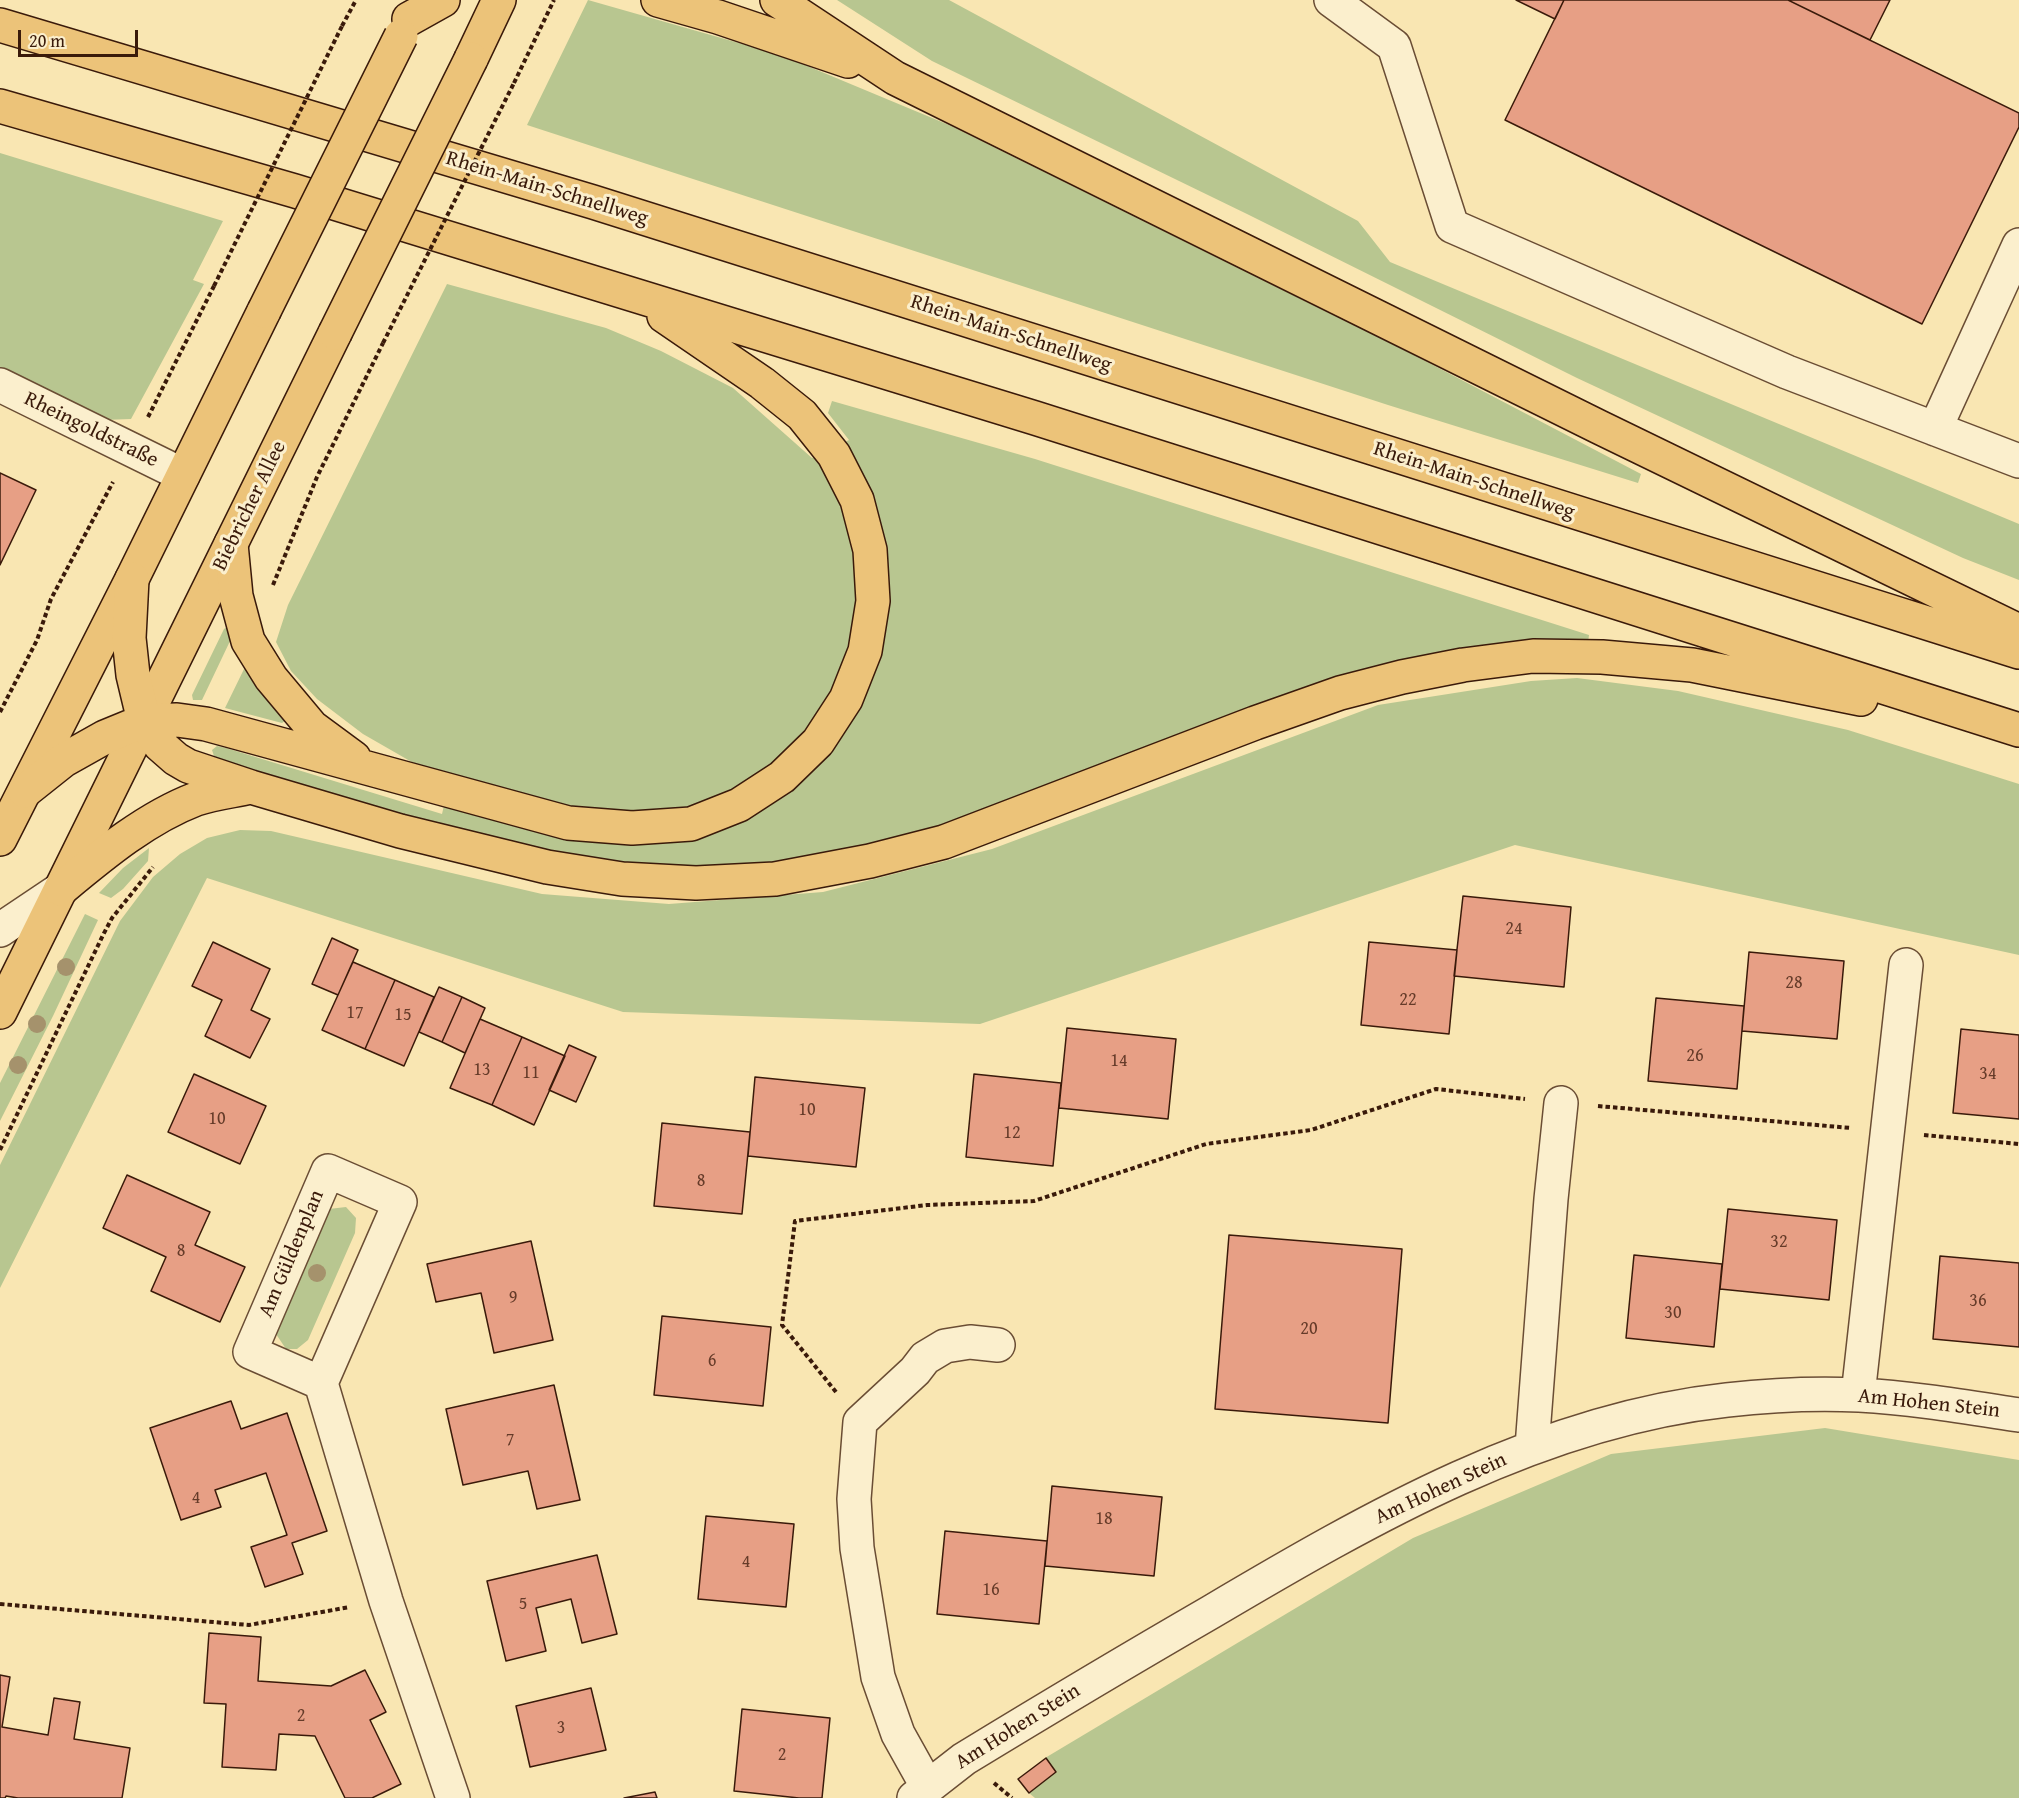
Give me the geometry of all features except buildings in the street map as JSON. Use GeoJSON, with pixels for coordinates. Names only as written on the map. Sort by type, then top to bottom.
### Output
{"type":"FeatureCollection","features":[{"type":"Feature","properties":{"kind":"main road"},"geometry":{"type":"LineString","coordinates":[[0,839],[132,579],[409,18],[443,0]]}},
{"type":"Feature","properties":{"kind":"main road","name":"Biebricher Allee"},"geometry":{"type":"LineString","coordinates":[[0,1012],[499,0]]}},
{"type":"Feature","properties":{"kind":"main road"},"geometry":{"type":"LineString","coordinates":[[658,0],[718,17],[895,78]]}},
{"type":"Feature","properties":{"kind":"main road"},"geometry":{"type":"LineString","coordinates":[[777,0],[895,78],[1599,427],[2019,631]]}},
{"type":"Feature","properties":{"kind":"main road","name":"Rhein-Main-Schnellweg"},"geometry":{"type":"LineString","coordinates":[[0,25],[593,202],[2019,652]]}},
{"type":"Feature","properties":{"kind":"main road"},"geometry":{"type":"LineString","coordinates":[[0,106],[295,190],[636,297],[1035,418],[2019,731]]}},
{"type":"Feature","properties":{"kind":"main road"},"geometry":{"type":"LineString","coordinates":[[25,791],[64,760],[105,737],[144,721],[177,720],[206,724],[568,823],[632,828],[691,824],[739,805],[782,777],[818,742],[846,699],[865,651],[873,601],[870,550],[857,500],[834,455],[802,415],[770,389],[636,297]]}},
{"type":"Feature","properties":{"kind":"main road"},"geometry":{"type":"LineString","coordinates":[[231,544],[239,608],[248,641],[265,669],[312,727],[370,770]]}},
{"type":"Feature","properties":{"kind":"main road"},"geometry":{"type":"LineString","coordinates":[[132,579],[129,638],[133,675],[144,721],[160,745],[176,759],[189,766],[251,787],[400,831],[547,867],[622,879],[696,883],[775,879],[870,861],[944,842],[1255,723],[1340,693],[1402,677],[1463,665],[1533,656],[1602,657],[1692,665],[2019,731]]}},
{"type":"Feature","properties":{"kind":"main road"},"geometry":{"type":"LineString","coordinates":[[61,889],[104,853],[167,812],[198,799],[251,787]]}},
{"type":"Feature","properties":{"kind":"street"},"geometry":{"type":"LineString","coordinates":[[1331,0],[1394,46],[1452,226],[1787,372],[2019,461]]}},
{"type":"Feature","properties":{"kind":"street"},"geometry":{"type":"LineString","coordinates":[[1935,429],[2019,245]]}},
{"type":"Feature","properties":{"kind":"street","name":"Rheingoldstraße"},"geometry":{"type":"LineString","coordinates":[[0,385],[183,476]]}},
{"type":"Feature","properties":{"kind":"street"},"geometry":{"type":"LineString","coordinates":[[0,930],[61,889]]}},
{"type":"Feature","properties":{"kind":"street"},"geometry":{"type":"LineString","coordinates":[[1858,1395],[1906,965]]}},
{"type":"Feature","properties":{"kind":"street"},"geometry":{"type":"LineString","coordinates":[[1532,1447],[1551,1198],[1561,1103]]}},
{"type":"Feature","properties":{"kind":"street","name":"Am Güldenplan"},"geometry":{"type":"LineString","coordinates":[[328,1171],[400,1202],[321,1383],[250,1352],[328,1171]]}},
{"type":"Feature","properties":{"kind":"street"},"geometry":{"type":"LineString","coordinates":[[860,1422],[915,1371],[925,1358],[945,1346],[970,1342],[998,1345]]}},
{"type":"Feature","properties":{"kind":"street"},"geometry":{"type":"LineString","coordinates":[[321,1383],[386,1601],[453,1798]]}},
{"type":"Feature","properties":{"kind":"street","name":"Am Hohen Stein"},"geometry":{"type":"LineString","coordinates":[[860,1422],[854,1499],[856,1548],[878,1677],[920,1792],[964,1759],[1312,1552],[1421,1496],[1532,1447],[1595,1426],[1660,1411],[1726,1400],[1791,1395],[1858,1395],[1916,1400],[2019,1415]]}},
{"type":"Feature","properties":{"kind":"path"},"geometry":{"type":"LineString","coordinates":[[146,421],[356,0]]}},
{"type":"Feature","properties":{"kind":"path"},"geometry":{"type":"LineString","coordinates":[[272,588],[317,477],[554,0]]}},
{"type":"Feature","properties":{"kind":"path"},"geometry":{"type":"LineString","coordinates":[[0,712],[37,640],[51,599],[117,476]]}},
{"type":"Feature","properties":{"kind":"path"},"geometry":{"type":"LineString","coordinates":[[0,1150],[112,918],[154,866],[156,858]]}},
{"type":"Feature","properties":{"kind":"path"},"geometry":{"type":"LineString","coordinates":[[860,1422],[782,1325],[795,1221],[927,1205],[1034,1201],[1206,1144],[1311,1130],[1436,1089],[1561,1103],[2019,1144]]}},
{"type":"Feature","properties":{"kind":"path"},"geometry":{"type":"LineString","coordinates":[[0,1604],[249,1625],[386,1601]]}},
{"type":"Feature","properties":{"kind":"green space"},"geometry":{"type":"Polygon","coordinates":[[[588,0],[781,55],[949,125],[1410,353],[1641,474],[1638,483],[1388,405],[527,125],[588,0]]]}},
{"type":"Feature","properties":{"kind":"green space"},"geometry":{"type":"Polygon","coordinates":[[[837,0],[949,0],[1358,221],[1390,262],[2019,524],[2019,580],[1963,558],[1577,378],[932,61],[837,0]]]}},
{"type":"Feature","properties":{"kind":"green space"},"geometry":{"type":"Polygon","coordinates":[[[0,153],[223,221],[193,280],[204,284],[131,419],[103,420],[0,369],[0,153]]]}},
{"type":"Feature","properties":{"kind":"green space"},"geometry":{"type":"Polygon","coordinates":[[[447,284],[606,328],[661,351],[733,388],[812,458],[849,440],[828,413],[832,401],[1035,459],[1589,635],[1588,643],[1509,647],[957,825],[839,855],[686,873],[527,849],[234,770],[215,759],[212,750],[217,746],[226,748],[442,814],[450,780],[410,761],[363,734],[317,699],[291,671],[276,642],[288,605],[447,284]]]}},
{"type":"Feature","properties":{"kind":"green space"},"geometry":{"type":"Polygon","coordinates":[[[227,627],[231,639],[202,700],[193,700],[192,695],[227,627]]]}},
{"type":"Feature","properties":{"kind":"green space"},"geometry":{"type":"Polygon","coordinates":[[[245,667],[254,684],[285,721],[282,723],[225,708],[245,667]]]}},
{"type":"Feature","properties":{"kind":"green space"},"geometry":{"type":"Polygon","coordinates":[[[1577,678],[1678,691],[1848,730],[2019,784],[2019,955],[1515,845],[980,1024],[623,1012],[207,878],[0,1288],[0,1165],[120,921],[153,877],[180,854],[207,838],[240,830],[271,831],[542,894],[669,904],[823,892],[992,849],[1378,705],[1531,681],[1577,678]]]}},
{"type":"Feature","properties":{"kind":"green space"},"geometry":{"type":"Polygon","coordinates":[[[149,848],[148,861],[123,889],[111,898],[99,893],[123,868],[149,848]]]}},
{"type":"Feature","properties":{"kind":"green space"},"geometry":{"type":"Polygon","coordinates":[[[85,914],[98,920],[0,1121],[0,1083],[85,914]]]}},
{"type":"Feature","properties":{"kind":"green space"},"geometry":{"type":"Polygon","coordinates":[[[346,1207],[356,1218],[355,1233],[308,1340],[297,1349],[286,1349],[276,1334],[276,1321],[329,1209],[346,1207]]]}},
{"type":"Feature","properties":{"kind":"green space"},"geometry":{"type":"Polygon","coordinates":[[[1825,1428],[2019,1460],[2019,1798],[1035,1798],[1029,1793],[1056,1772],[1045,1758],[1413,1538],[1611,1454],[1825,1428]]]}}]}
